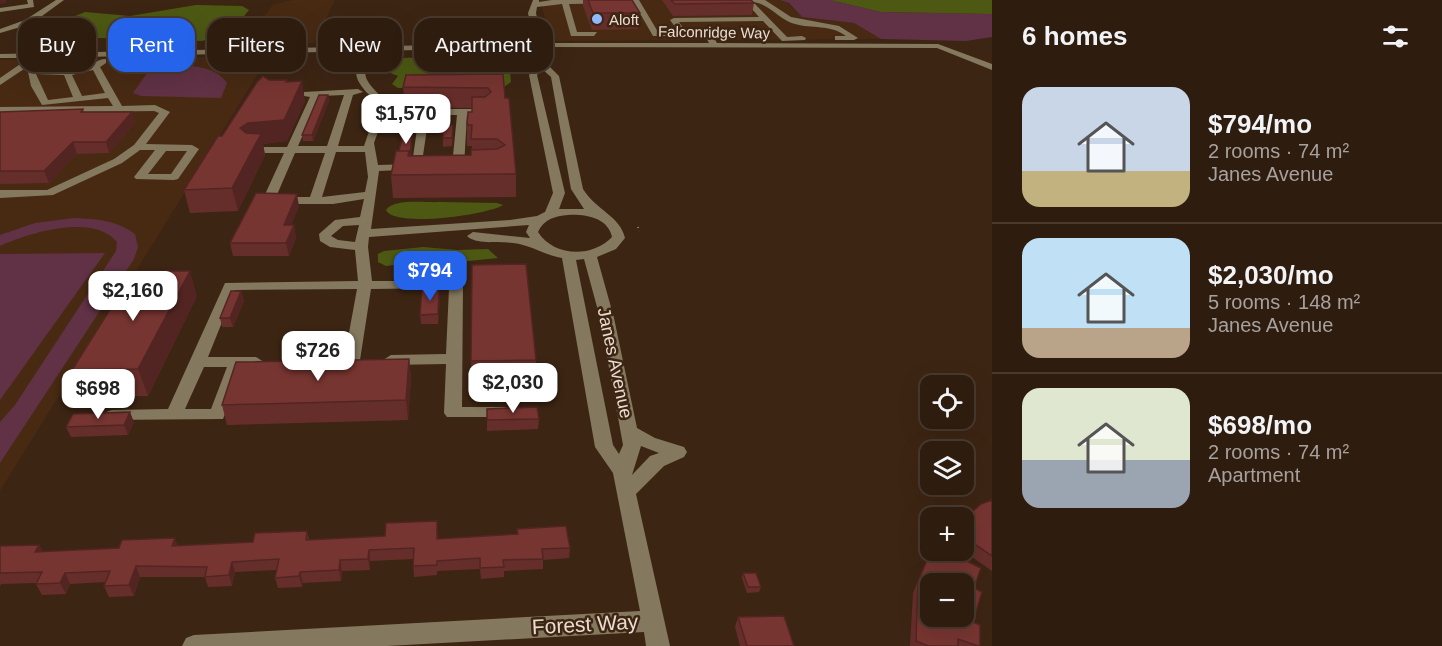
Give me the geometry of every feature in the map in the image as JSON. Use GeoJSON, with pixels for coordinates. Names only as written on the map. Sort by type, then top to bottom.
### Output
{"type":"FeatureCollection","features":[{"type":"Feature","properties":{"kind":"street"},"geometry":{"type":"LineString","coordinates":[[545,0],[562,2]]}},
{"type":"Feature","properties":{"kind":"street"},"geometry":{"type":"LineString","coordinates":[[727,36],[737,39],[785,39],[854,38],[842,27],[787,18],[767,1],[747,0],[765,19],[785,39],[792,46]]}},
{"type":"Feature","properties":{"kind":"street"},"geometry":{"type":"LineString","coordinates":[[0,16],[31,3],[57,1]]}},
{"type":"Feature","properties":{"kind":"street"},"geometry":{"type":"LineString","coordinates":[[0,31],[28,22],[57,1]]}},
{"type":"Feature","properties":{"kind":"street"},"geometry":{"type":"LineString","coordinates":[[533,6],[562,2],[636,1],[656,34]]}},
{"type":"Feature","properties":{"kind":"street"},"geometry":{"type":"LineString","coordinates":[[562,2],[574,34],[609,34]]}},
{"type":"Feature","properties":{"kind":"street"},"geometry":{"type":"LineString","coordinates":[[0,10],[14,11]]}},
{"type":"Feature","properties":{"kind":"street"},"geometry":{"type":"LineString","coordinates":[[0,22],[17,17],[14,11]]}},
{"type":"Feature","properties":{"kind":"street"},"geometry":{"type":"LineString","coordinates":[[684,34],[674,20],[765,19]]}},
{"type":"Feature","properties":{"kind":"street"},"geometry":{"type":"LineString","coordinates":[[644,34],[713,34],[714,45]]}},
{"type":"Feature","properties":{"kind":"street","name":"Falconridge Way"},"geometry":{"type":"LineString","coordinates":[[553,45],[938,46],[992,67]]}},
{"type":"Feature","properties":{"kind":"street","name":"Falconridge Way"},"geometry":{"type":"LineString","coordinates":[[195,51],[318,49]]}},
{"type":"Feature","properties":{"kind":"street","name":"Falconridge Way"},"geometry":{"type":"LineString","coordinates":[[0,56],[18,59]]}},
{"type":"Feature","properties":{"kind":"street"},"geometry":{"type":"LineString","coordinates":[[108,56],[96,67],[109,95],[119,109]]}},
{"type":"Feature","properties":{"kind":"street"},"geometry":{"type":"LineString","coordinates":[[0,82],[18,71]]}},
{"type":"Feature","properties":{"kind":"street"},"geometry":{"type":"LineString","coordinates":[[35,72],[45,104],[109,95]]}},
{"type":"Feature","properties":{"kind":"street"},"geometry":{"type":"LineString","coordinates":[[67,72],[79,100]]}},
{"type":"Feature","properties":{"kind":"street"},"geometry":{"type":"LineString","coordinates":[[361,72],[360,76],[379,96],[383,105],[372,132],[371,195],[362,240],[365,284],[363,360]]}},
{"type":"Feature","properties":{"kind":"street"},"geometry":{"type":"LineString","coordinates":[[535,72],[533,75],[559,193],[556,204],[532,232],[541,245]]}},
{"type":"Feature","properties":{"kind":"street"},"geometry":{"type":"LineString","coordinates":[[431,232],[515,239],[568,255],[590,255],[614,245],[619,238],[618,230],[612,222],[586,204],[577,189],[555,76],[551,72]]}},
{"type":"Feature","properties":{"kind":"street"},"geometry":{"type":"LineString","coordinates":[[295,94],[349,94],[372,90]]}},
{"type":"Feature","properties":{"kind":"street"},"geometry":{"type":"LineString","coordinates":[[316,94],[268,201],[371,195]]}},
{"type":"Feature","properties":{"kind":"street"},"geometry":{"type":"LineString","coordinates":[[315,200],[349,94]]}},
{"type":"Feature","properties":{"kind":"street"},"geometry":{"type":"LineString","coordinates":[[0,110],[155,108],[165,112],[138,147],[118,160],[50,193],[0,194]]}},
{"type":"Feature","properties":{"kind":"street"},"geometry":{"type":"LineString","coordinates":[[381,112],[484,112]]}},
{"type":"Feature","properties":{"kind":"street"},"geometry":{"type":"LineString","coordinates":[[372,168],[422,167],[424,112]]}},
{"type":"Feature","properties":{"kind":"street"},"geometry":{"type":"LineString","coordinates":[[458,166],[462,112]]}},
{"type":"Feature","properties":{"kind":"street"},"geometry":{"type":"LineString","coordinates":[[138,147],[162,147],[194,149],[174,177],[140,177],[162,147]]}},
{"type":"Feature","properties":{"kind":"street"},"geometry":{"type":"LineString","coordinates":[[252,150],[370,149]]}},
{"type":"Feature","properties":{"kind":"street"},"geometry":{"type":"LineString","coordinates":[[366,220],[339,223],[325,234],[325,238],[335,244],[460,227],[514,225],[575,211],[601,216]]}},
{"type":"Feature","properties":{"kind":"street","name":"Janes Avenue"},"geometry":{"type":"LineString","coordinates":[[568,255],[604,447],[622,471],[658,646]]}},
{"type":"Feature","properties":{"kind":"street","name":"Janes Avenue"},"geometry":{"type":"LineString","coordinates":[[590,255],[608,318],[630,430],[632,446],[622,471]]}},
{"type":"Feature","properties":{"kind":"street"},"geometry":{"type":"LineString","coordinates":[[174,415],[230,286],[365,284],[456,284],[453,413],[518,413]]}},
{"type":"Feature","properties":{"kind":"street"},"geometry":{"type":"LineString","coordinates":[[331,360],[454,359]]}},
{"type":"Feature","properties":{"kind":"street"},"geometry":{"type":"LineString","coordinates":[[198,362],[267,361]]}},
{"type":"Feature","properties":{"kind":"street"},"geometry":{"type":"LineString","coordinates":[[96,417],[217,415],[237,362]]}},
{"type":"Feature","properties":{"kind":"street"},"geometry":{"type":"LineString","coordinates":[[627,492],[657,462],[678,452],[649,443],[630,430]]}},
{"type":"Feature","properties":{"kind":"street","name":"Forest Way"},"geometry":{"type":"LineString","coordinates":[[194,646],[308,643],[652,621]]}},
{"type":"Feature","properties":{"kind":"shaded area"},"geometry":{"type":"Polygon","coordinates":[[[293,0],[335,0],[326,18],[318,18],[318,35],[314,43],[306,43],[306,18],[263,18],[273,4],[293,0]]]}},
{"type":"Feature","properties":{"kind":"shaded area"},"geometry":{"type":"Polygon","coordinates":[[[540,0],[780,0],[788,3],[802,17],[854,23],[881,39],[553,41],[553,18],[545,18],[540,0]]]}},
{"type":"Feature","properties":{"kind":"shaded area"},"geometry":{"type":"Polygon","coordinates":[[[780,0],[830,0],[881,12],[992,14],[992,37],[966,41],[881,39],[854,23],[802,17],[789,3],[780,0]]]}},
{"type":"Feature","properties":{"kind":"shaded area"},"geometry":{"type":"Polygon","coordinates":[[[830,0],[992,0],[992,14],[881,12],[830,0]]]}},
{"type":"Feature","properties":{"kind":"shaded area"},"geometry":{"type":"Polygon","coordinates":[[[196,5],[242,6],[249,10],[242,18],[207,18],[207,39],[202,41],[195,41],[195,18],[108,18],[108,38],[96,38],[96,18],[72,18],[85,12],[130,16],[196,5]]]}},
{"type":"Feature","properties":{"kind":"shaded area"},"geometry":{"type":"Polygon","coordinates":[[[195,57],[207,57],[207,72],[259,72],[0,491],[0,60],[18,60],[18,72],[96,72],[96,59],[108,58],[108,72],[195,72],[195,57]]]}},
{"type":"Feature","properties":{"kind":"shaded area"},"geometry":{"type":"Polygon","coordinates":[[[402,58],[414,58],[414,72],[510,72],[511,82],[504,87],[398,88],[392,84],[398,76],[388,72],[402,72],[402,58]]]}},
{"type":"Feature","properties":{"kind":"shaded area"},"geometry":{"type":"Polygon","coordinates":[[[195,67],[207,69],[207,72],[214,72],[227,83],[221,98],[141,96],[133,93],[148,72],[195,72],[195,67]]]}},
{"type":"Feature","properties":{"kind":"shaded area"},"geometry":{"type":"Polygon","coordinates":[[[403,202],[497,203],[503,205],[480,213],[442,218],[406,218],[393,215],[386,210],[390,206],[403,202]]]}},
{"type":"Feature","properties":{"kind":"shaded area"},"geometry":{"type":"Polygon","coordinates":[[[74,218],[113,223],[128,229],[135,234],[138,247],[134,259],[0,463],[0,422],[15,405],[116,251],[117,242],[106,233],[77,227],[43,231],[0,246],[0,235],[35,223],[74,218]]]}},
{"type":"Feature","properties":{"kind":"shaded area"},"geometry":{"type":"Polygon","coordinates":[[[423,247],[458,250],[488,249],[498,258],[386,266],[378,262],[378,254],[384,251],[423,247]]]}},
{"type":"Feature","properties":{"kind":"shaded area"},"geometry":{"type":"Polygon","coordinates":[[[105,253],[0,400],[0,254],[105,253]]]}},
{"type":"Feature","properties":{"kind":"building"},"geometry":{"type":"Polygon","coordinates":[[[588,0],[632,0],[640,13],[593,13],[588,0]]]}},
{"type":"Feature","properties":{"kind":"building"},"geometry":{"type":"Polygon","coordinates":[[[671,0],[751,0],[754,3],[675,4],[671,0]]]}},
{"type":"Feature","properties":{"kind":"building"},"geometry":{"type":"Polygon","coordinates":[[[503,74],[505,98],[509,98],[516,174],[391,175],[396,151],[409,151],[408,156],[471,155],[471,150],[497,149],[505,145],[497,139],[471,139],[472,125],[467,125],[468,112],[472,112],[472,97],[485,97],[491,92],[488,88],[403,87],[406,75],[503,74]]]}},
{"type":"Feature","properties":{"kind":"building"},"geometry":{"type":"Polygon","coordinates":[[[263,76],[269,80],[302,81],[284,120],[248,123],[240,128],[246,133],[261,134],[232,188],[184,190],[218,136],[222,136],[263,76]]]}},
{"type":"Feature","properties":{"kind":"building"},"geometry":{"type":"Polygon","coordinates":[[[319,95],[328,95],[312,135],[302,135],[319,95]]]}},
{"type":"Feature","properties":{"kind":"building"},"geometry":{"type":"Polygon","coordinates":[[[83,109],[81,112],[132,112],[106,142],[73,142],[44,171],[0,171],[0,112],[83,109]]]}},
{"type":"Feature","properties":{"kind":"building"},"geometry":{"type":"Polygon","coordinates":[[[443,125],[453,125],[452,138],[443,138],[443,125]]]}},
{"type":"Feature","properties":{"kind":"building"},"geometry":{"type":"Polygon","coordinates":[[[402,138],[412,138],[410,153],[399,151],[402,138]]]}},
{"type":"Feature","properties":{"kind":"building"},"geometry":{"type":"Polygon","coordinates":[[[256,193],[297,194],[284,225],[294,225],[286,243],[230,243],[256,193]]]}},
{"type":"Feature","properties":{"kind":"building"},"geometry":{"type":"Polygon","coordinates":[[[526,264],[536,360],[471,361],[472,265],[526,264]]]}},
{"type":"Feature","properties":{"kind":"building"},"geometry":{"type":"Polygon","coordinates":[[[134,271],[190,271],[138,369],[72,370],[134,271]]]}},
{"type":"Feature","properties":{"kind":"building"},"geometry":{"type":"Polygon","coordinates":[[[439,288],[438,314],[420,315],[422,289],[439,288]]]}},
{"type":"Feature","properties":{"kind":"building"},"geometry":{"type":"Polygon","coordinates":[[[231,291],[241,291],[230,318],[220,318],[231,291]]]}},
{"type":"Feature","properties":{"kind":"building"},"geometry":{"type":"Polygon","coordinates":[[[409,359],[406,400],[222,405],[236,362],[409,359]]]}},
{"type":"Feature","properties":{"kind":"building"},"geometry":{"type":"Polygon","coordinates":[[[537,407],[539,419],[487,420],[487,409],[537,407]]]}},
{"type":"Feature","properties":{"kind":"building"},"geometry":{"type":"Polygon","coordinates":[[[130,412],[124,425],[66,427],[73,414],[130,412]]]}},
{"type":"Feature","properties":{"kind":"building"},"geometry":{"type":"Polygon","coordinates":[[[992,500],[992,556],[974,544],[974,510],[981,504],[992,500]]]}},
{"type":"Feature","properties":{"kind":"building"},"geometry":{"type":"Polygon","coordinates":[[[437,521],[437,539],[518,534],[517,529],[566,526],[570,548],[542,549],[543,559],[503,560],[504,567],[480,568],[480,558],[437,561],[437,565],[413,566],[414,548],[369,550],[368,559],[340,560],[339,570],[300,572],[299,576],[275,578],[279,559],[232,562],[229,575],[205,577],[207,567],[136,566],[129,585],[104,586],[110,571],[65,573],[60,583],[36,584],[42,572],[0,573],[0,546],[39,545],[35,552],[119,548],[122,540],[175,538],[172,546],[253,542],[255,533],[307,531],[306,540],[385,536],[386,523],[437,521]]]}},
{"type":"Feature","properties":{"kind":"building"},"geometry":{"type":"Polygon","coordinates":[[[927,561],[967,561],[981,568],[974,588],[974,573],[922,573],[927,561]]]}},
{"type":"Feature","properties":{"kind":"building"},"geometry":{"type":"Polygon","coordinates":[[[743,573],[756,573],[761,587],[748,587],[743,573]]]}},
{"type":"Feature","properties":{"kind":"building"},"geometry":{"type":"Polygon","coordinates":[[[920,577],[920,627],[974,627],[974,622],[980,625],[980,646],[958,639],[958,646],[928,646],[916,641],[920,577]]]}},
{"type":"Feature","properties":{"kind":"building"},"geometry":{"type":"Polygon","coordinates":[[[974,588],[982,592],[974,619],[974,588]]]}},
{"type":"Feature","properties":{"kind":"building"},"geometry":{"type":"Polygon","coordinates":[[[784,616],[794,646],[747,646],[738,617],[784,616]]]}},
{"type":"Feature","properties":{"kind":"place","name":"Aloft"},"geometry":{"type":"Point","coordinates":[597,19]}}]}
